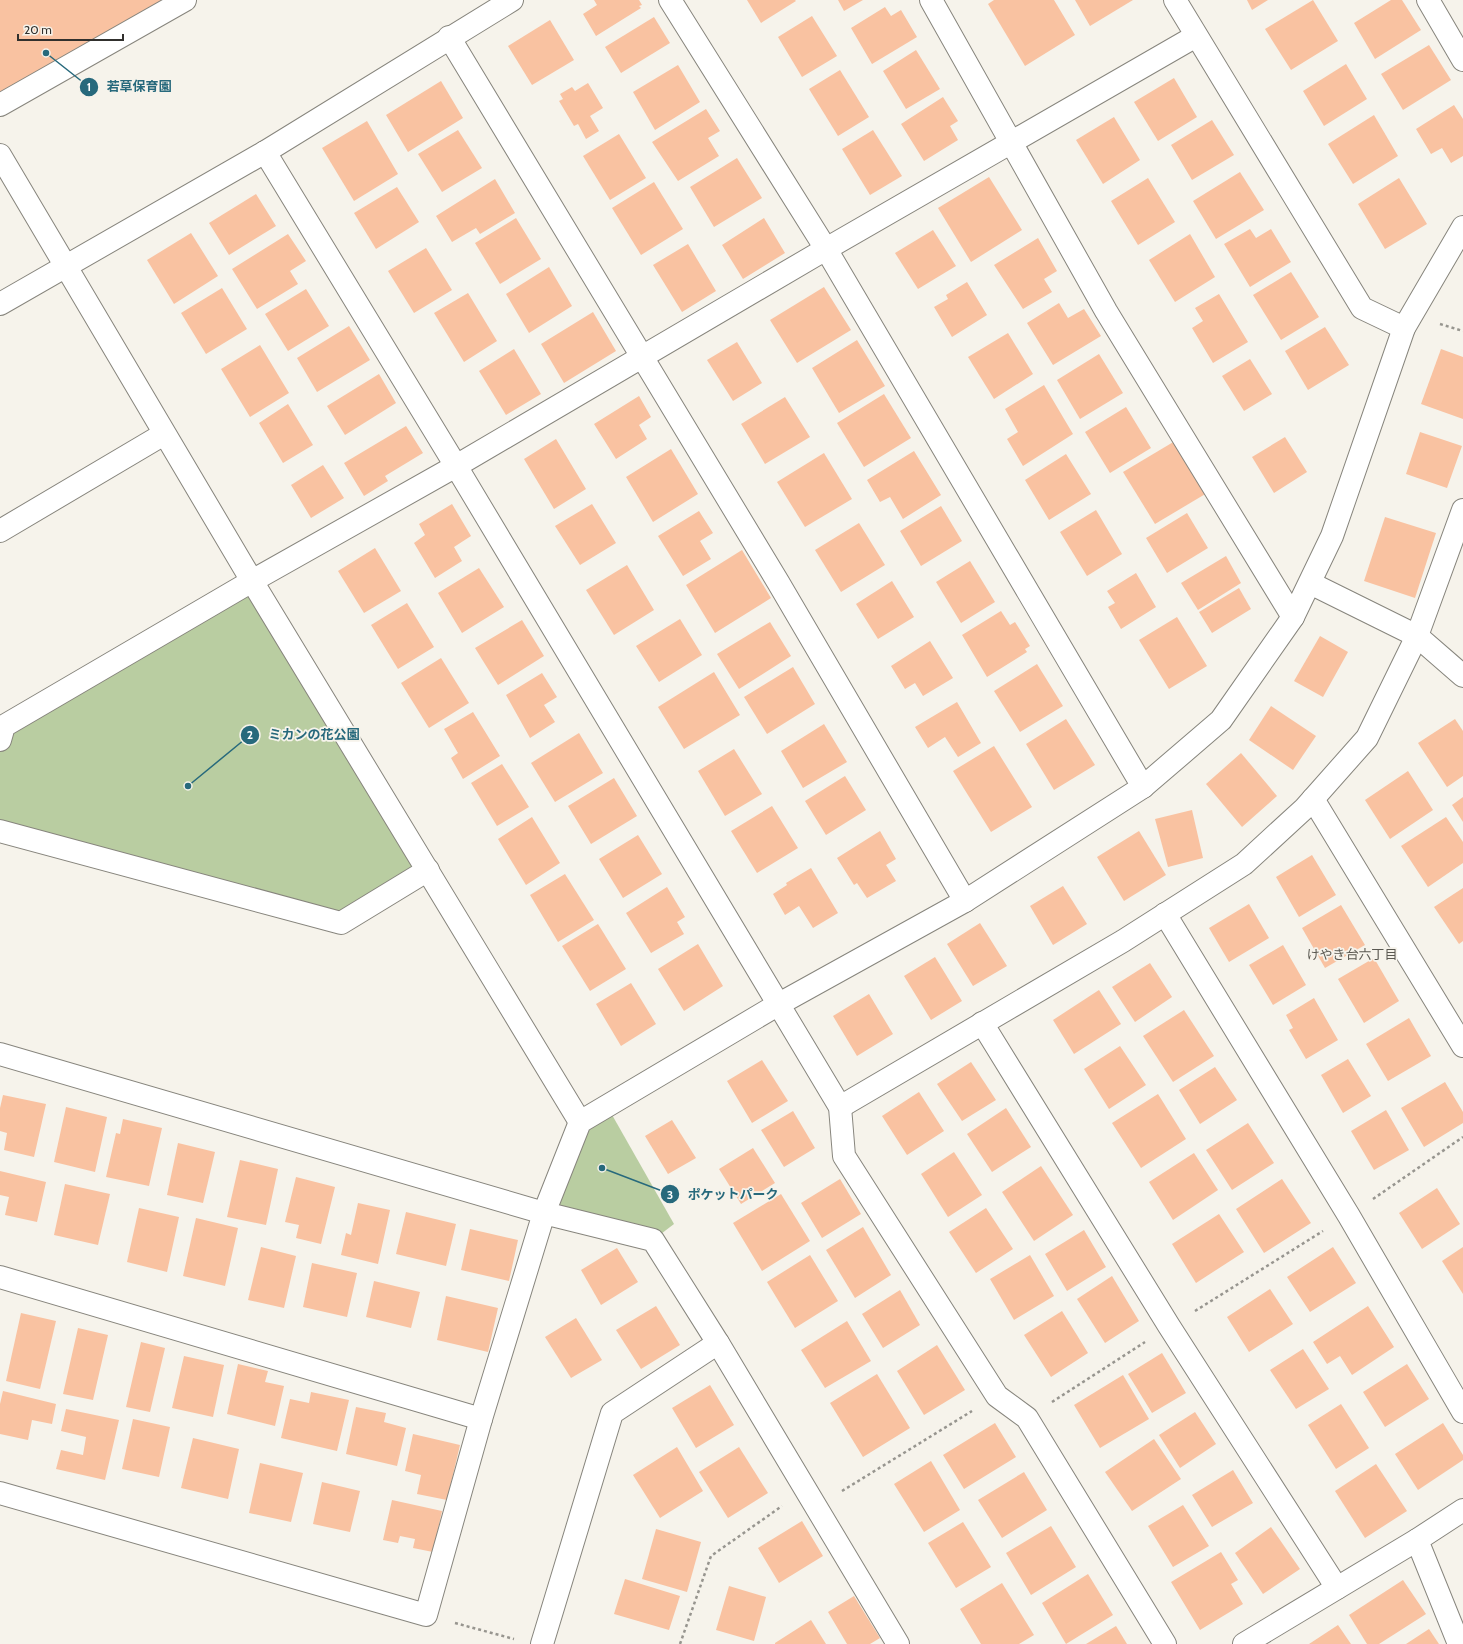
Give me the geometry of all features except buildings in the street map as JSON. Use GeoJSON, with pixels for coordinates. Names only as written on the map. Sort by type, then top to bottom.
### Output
{"type":"FeatureCollection","features":[{"type":"Feature","properties":{"kind":"street"},"geometry":{"type":"LineString","coordinates":[[0,105],[185,0]]}},
{"type":"Feature","properties":{"kind":"street"},"geometry":{"type":"LineString","coordinates":[[0,304],[265,152],[449,37],[512,0]]}},
{"type":"Feature","properties":{"kind":"street"},"geometry":{"type":"LineString","coordinates":[[670,0],[826,249],[1143,787]]}},
{"type":"Feature","properties":{"kind":"street"},"geometry":{"type":"LineString","coordinates":[[931,0],[1013,142],[1106,311],[1293,617]]}},
{"type":"Feature","properties":{"kind":"street"},"geometry":{"type":"LineString","coordinates":[[1175,0],[1362,308],[1404,328]]}},
{"type":"Feature","properties":{"kind":"street"},"geometry":{"type":"LineString","coordinates":[[1428,0],[1463,60]]}},
{"type":"Feature","properties":{"kind":"street"},"geometry":{"type":"LineString","coordinates":[[0,740],[4,726],[456,466],[826,249],[1196,36]]}},
{"type":"Feature","properties":{"kind":"street"},"geometry":{"type":"LineString","coordinates":[[449,37],[641,358],[778,582],[965,901]]}},
{"type":"Feature","properties":{"kind":"street"},"geometry":{"type":"LineString","coordinates":[[265,152],[456,466],[840,1107],[844,1156],[997,1396],[1027,1418],[1164,1644]]}},
{"type":"Feature","properties":{"kind":"street"},"geometry":{"type":"LineString","coordinates":[[0,155],[67,266],[252,582],[580,1122]]}},
{"type":"Feature","properties":{"kind":"street"},"geometry":{"type":"LineString","coordinates":[[0,1493],[426,1615],[481,1419],[544,1214],[580,1122],[779,1004],[965,901],[1143,787],[1221,720],[1293,617],[1310,583],[1332,536],[1404,328],[1463,227]]}},
{"type":"Feature","properties":{"kind":"street"},"geometry":{"type":"LineString","coordinates":[[0,531],[164,434]]}},
{"type":"Feature","properties":{"kind":"street"},"geometry":{"type":"LineString","coordinates":[[840,1107],[1123,941],[1244,864],[1313,799],[1367,738],[1417,636],[1463,510]]}},
{"type":"Feature","properties":{"kind":"street"},"geometry":{"type":"LineString","coordinates":[[1310,583],[1417,636],[1463,676]]}},
{"type":"Feature","properties":{"kind":"street"},"geometry":{"type":"LineString","coordinates":[[1313,799],[1463,1046]]}},
{"type":"Feature","properties":{"kind":"street"},"geometry":{"type":"LineString","coordinates":[[0,831],[341,923],[428,870]]}},
{"type":"Feature","properties":{"kind":"street"},"geometry":{"type":"LineString","coordinates":[[1165,914],[1348,1216],[1463,1412]]}},
{"type":"Feature","properties":{"kind":"street"},"geometry":{"type":"LineString","coordinates":[[982,1023],[1169,1326],[1337,1588]]}},
{"type":"Feature","properties":{"kind":"street"},"geometry":{"type":"LineString","coordinates":[[0,1054],[544,1214],[653,1240],[718,1343],[898,1644]]}},
{"type":"Feature","properties":{"kind":"street"},"geometry":{"type":"LineString","coordinates":[[0,1277],[481,1419]]}},
{"type":"Feature","properties":{"kind":"street"},"geometry":{"type":"LineString","coordinates":[[542,1644],[612,1413],[718,1343]]}},
{"type":"Feature","properties":{"kind":"street"},"geometry":{"type":"LineString","coordinates":[[1244,1644],[1417,1540],[1463,1510]]}},
{"type":"Feature","properties":{"kind":"street"},"geometry":{"type":"LineString","coordinates":[[1417,1540],[1458,1644]]}},
{"type":"Feature","properties":{"kind":"path"},"geometry":{"type":"LineString","coordinates":[[1027,1418],[1169,1326],[1348,1216],[1463,1137]]}},
{"type":"Feature","properties":{"kind":"path"},"geometry":{"type":"LineString","coordinates":[[680,1644],[711,1556],[810,1498],[997,1396]]}},
{"type":"Feature","properties":{"kind":"path"},"geometry":{"type":"LineString","coordinates":[[426,1615],[518,1640]]}},
{"type":"Feature","properties":{"kind":"green space"},"geometry":{"type":"Polygon","coordinates":[[[252,581],[428,870],[341,923],[0,831],[0,740],[252,581]]]}},
{"type":"Feature","properties":{"kind":"green space"},"geometry":{"type":"Polygon","coordinates":[[[607,1106],[674,1224],[653,1240],[544,1213],[580,1122],[607,1106]]]}},
{"type":"Feature","properties":{"kind":"place","name":"若草保育園"},"geometry":{"type":"Point","coordinates":[46,53]}},
{"type":"Feature","properties":{"kind":"place","name":"ミカンの花公園"},"geometry":{"type":"Point","coordinates":[188,786]}},
{"type":"Feature","properties":{"kind":"place","name":"ポケットパーク"},"geometry":{"type":"Point","coordinates":[602,1168]}},
{"type":"Feature","properties":{"kind":"district","name":"けやき台六丁目"},"geometry":{"type":"Point","coordinates":[1352,954]}}]}
